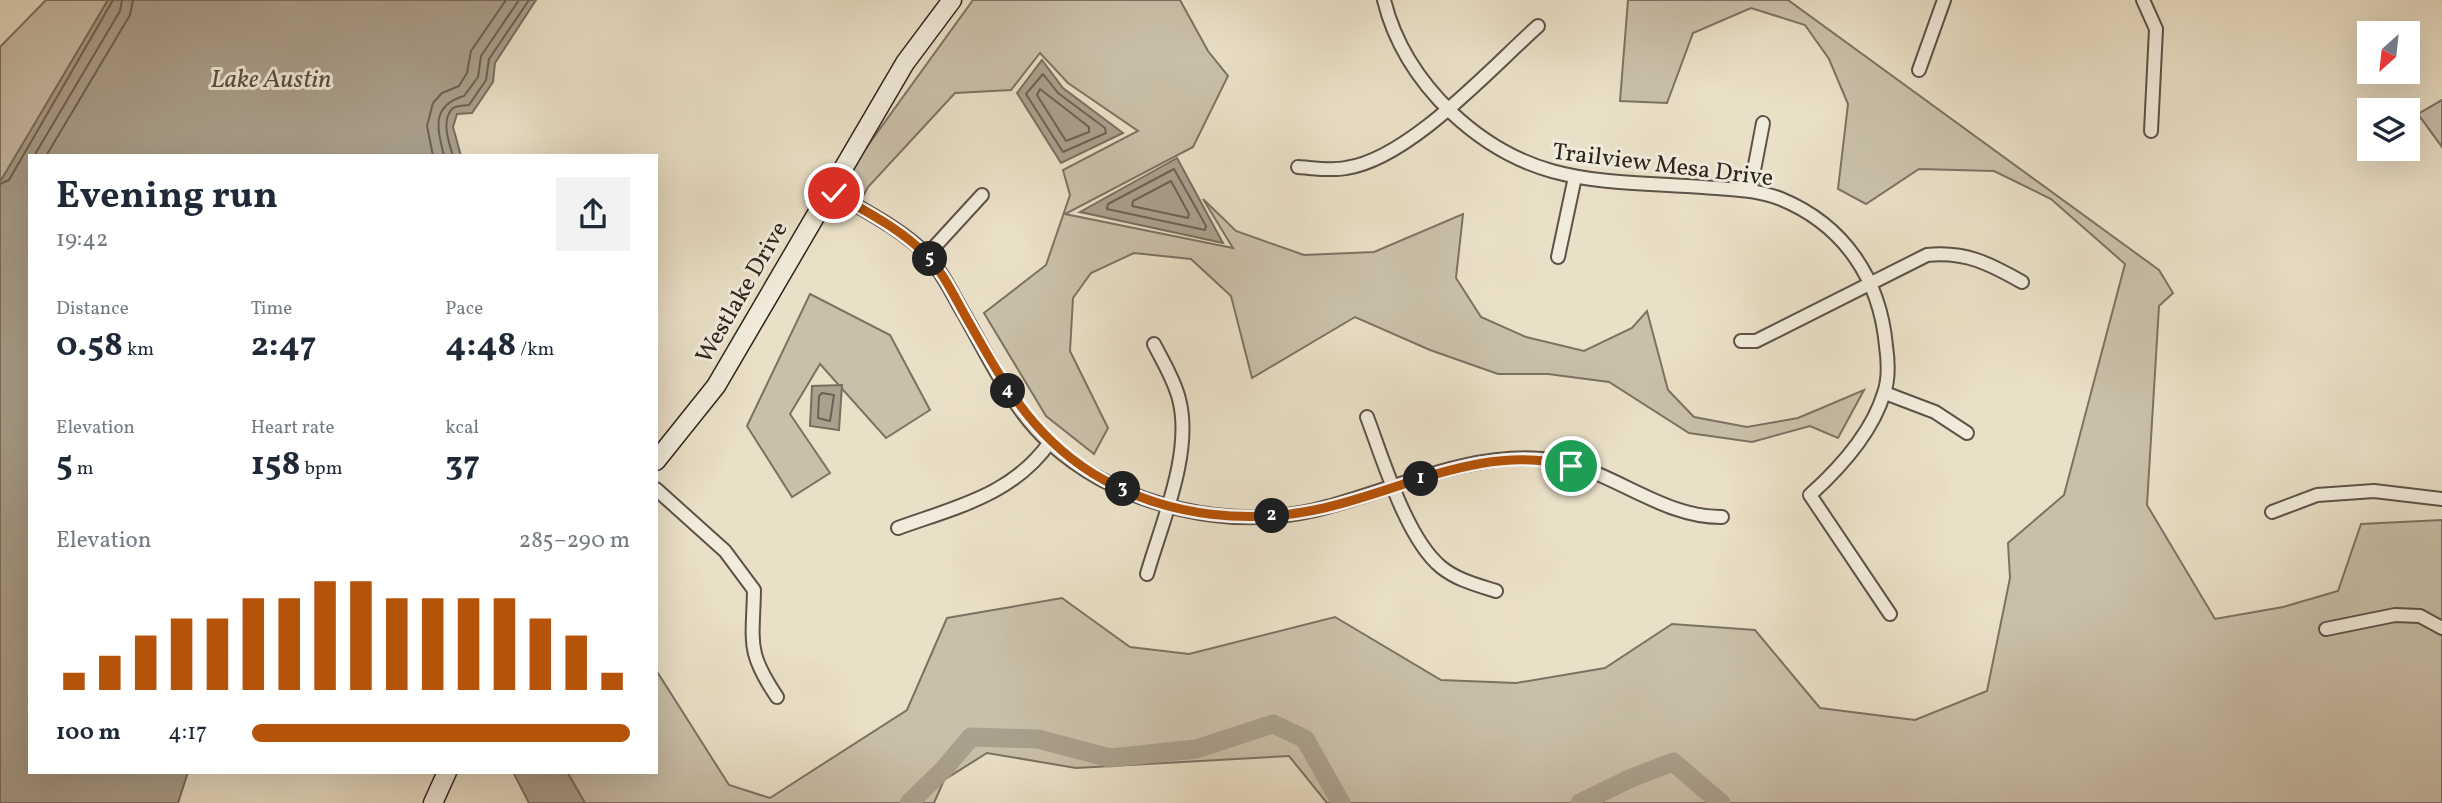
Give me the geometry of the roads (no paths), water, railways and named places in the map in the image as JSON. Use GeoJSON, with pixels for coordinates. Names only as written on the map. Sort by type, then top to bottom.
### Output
{"type":"FeatureCollection","features":[{"type":"Feature","properties":{"kind":"street","name":"Westlake Drive"},"geometry":{"type":"LineString","coordinates":[[658,458],[716,386],[905,63],[952,0]]}},
{"type":"Feature","properties":{"kind":"street","name":"Trailview Mesa Drive"},"geometry":{"type":"LineString","coordinates":[[1384,0],[1404,56],[1447,108],[1505,154],[1530,166],[1575,177],[1750,191],[1797,207],[1829,228],[1849,248],[1872,283],[1885,329],[1885,393]]}},
{"type":"Feature","properties":{"kind":"street"},"geometry":{"type":"LineString","coordinates":[[1919,70],[1944,0]]}},
{"type":"Feature","properties":{"kind":"street"},"geometry":{"type":"LineString","coordinates":[[2143,0],[2156,29],[2151,131]]}},
{"type":"Feature","properties":{"kind":"street"},"geometry":{"type":"LineString","coordinates":[[1298,167],[1345,169],[1365,163],[1410,139],[1538,26]]}},
{"type":"Feature","properties":{"kind":"street"},"geometry":{"type":"LineString","coordinates":[[1750,191],[1763,123]]}},
{"type":"Feature","properties":{"kind":"street"},"geometry":{"type":"LineString","coordinates":[[1558,257],[1575,177]]}},
{"type":"Feature","properties":{"kind":"street"},"geometry":{"type":"LineString","coordinates":[[830,190],[888,226],[927,255],[944,279],[1007,389],[1049,442],[1105,481],[1166,505],[1222,516],[1276,516],[1324,508],[1459,467],[1494,460],[1545,459],[1593,474],[1672,507],[1722,517]]}},
{"type":"Feature","properties":{"kind":"street"},"geometry":{"type":"LineString","coordinates":[[927,255],[982,195]]}},
{"type":"Feature","properties":{"kind":"street"},"geometry":{"type":"LineString","coordinates":[[1741,341],[1756,341],[1915,259],[1947,253],[1980,259],[2022,282]]}},
{"type":"Feature","properties":{"kind":"street"},"geometry":{"type":"LineString","coordinates":[[1147,574],[1181,454],[1182,415],[1173,381],[1154,344]]}},
{"type":"Feature","properties":{"kind":"street"},"geometry":{"type":"LineString","coordinates":[[1890,614],[1810,495],[1852,450],[1885,393],[1935,412],[1967,433]]}},
{"type":"Feature","properties":{"kind":"street"},"geometry":{"type":"LineString","coordinates":[[1367,417],[1393,487],[1430,555],[1452,574],[1496,591]]}},
{"type":"Feature","properties":{"kind":"street"},"geometry":{"type":"LineString","coordinates":[[898,528],[1001,490],[1028,470],[1049,442]]}},
{"type":"Feature","properties":{"kind":"street"},"geometry":{"type":"LineString","coordinates":[[658,491],[725,551],[754,590],[751,640],[757,667],[778,696]]}},
{"type":"Feature","properties":{"kind":"street"},"geometry":{"type":"LineString","coordinates":[[2272,512],[2317,495],[2328,494],[2374,491],[2442,499]]}},
{"type":"Feature","properties":{"kind":"street"},"geometry":{"type":"LineString","coordinates":[[2326,629],[2395,615],[2420,616],[2442,628]]}},
{"type":"Feature","properties":{"kind":"street"},"geometry":{"type":"LineString","coordinates":[[433,803],[446,774]]}},
{"type":"Feature","properties":{"kind":"water","name":"Lake Austin"},"geometry":{"type":"Polygon","coordinates":[[[108,0],[536,0],[495,63],[493,82],[472,113],[457,114],[453,127],[460,154],[28,154],[28,774],[187,774],[178,803],[0,803],[0,182],[108,0]]]}},
{"type":"Feature","properties":{"kind":"water"},"geometry":{"type":"Polygon","coordinates":[[[1042,60],[1063,88],[1123,133],[1061,163],[1017,93],[1042,60]]]}},
{"type":"Feature","properties":{"kind":"water"},"geometry":{"type":"Polygon","coordinates":[[[1177,158],[1223,243],[1080,212],[1177,158]]]}},
{"type":"Feature","properties":{"kind":"water"},"geometry":{"type":"Polygon","coordinates":[[[842,385],[839,430],[810,426],[812,386],[842,385]]]}},
{"type":"Feature","properties":{"kind":"water"},"geometry":{"type":"Polygon","coordinates":[[[514,774],[568,774],[585,803],[529,803],[514,774]]]}},
{"type":"Feature","properties":{"kind":"waterway"},"geometry":{"type":"LineString","coordinates":[[909,803],[944,769],[971,737],[1038,739],[1110,758],[1196,749],[1273,724],[1305,739],[1341,803]]}},
{"type":"Feature","properties":{"kind":"waterway"},"geometry":{"type":"LineString","coordinates":[[1580,803],[1629,779],[1673,762],[1721,803]]}}]}
